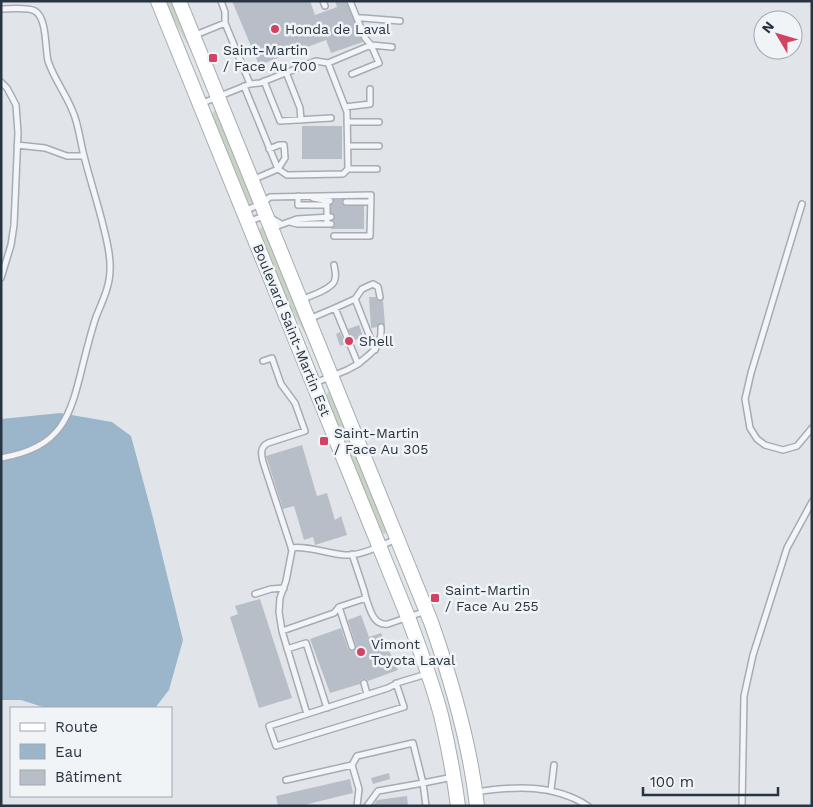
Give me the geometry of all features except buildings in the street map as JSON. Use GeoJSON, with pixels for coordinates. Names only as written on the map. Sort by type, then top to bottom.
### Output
{"type":"FeatureCollection","features":[{"type":"Feature","properties":{"kind":"main road","name":"Boulevard Saint-Martin Est"},"geometry":{"type":"LineString","coordinates":[[158,1],[408,617],[441,716],[458,806]]}},
{"type":"Feature","properties":{"kind":"main road","name":"Boulevard Saint-Martin Est"},"geometry":{"type":"LineString","coordinates":[[179,1],[251,180],[270,218],[300,300],[426,610],[457,703],[467,744],[476,799]]}},
{"type":"Feature","properties":{"kind":"lane"},"geometry":{"type":"LineString","coordinates":[[221,1],[225,12],[225,23],[250,84]]}},
{"type":"Feature","properties":{"kind":"lane"},"geometry":{"type":"LineString","coordinates":[[350,1],[365,38],[371,45],[378,63],[352,74]]}},
{"type":"Feature","properties":{"kind":"lane"},"geometry":{"type":"LineString","coordinates":[[1,9],[35,10],[40,16],[43,24],[48,61],[74,113],[110,256],[107,286],[89,337],[77,388],[66,420],[57,432],[34,449],[1,458]]}},
{"type":"Feature","properties":{"kind":"lane"},"geometry":{"type":"LineString","coordinates":[[357,18],[400,21]]}},
{"type":"Feature","properties":{"kind":"lane"},"geometry":{"type":"LineString","coordinates":[[193,36],[225,23]]}},
{"type":"Feature","properties":{"kind":"lane"},"geometry":{"type":"LineString","coordinates":[[200,104],[244,86],[264,81],[316,61],[328,63],[371,45],[392,47]]}},
{"type":"Feature","properties":{"kind":"lane"},"geometry":{"type":"LineString","coordinates":[[244,86],[278,169],[287,175],[343,174],[348,169],[347,112],[328,63]]}},
{"type":"Feature","properties":{"kind":"lane"},"geometry":{"type":"LineString","coordinates":[[286,72],[300,108],[301,120]]}},
{"type":"Feature","properties":{"kind":"lane"},"geometry":{"type":"LineString","coordinates":[[264,81],[280,121],[331,118]]}},
{"type":"Feature","properties":{"kind":"lane"},"geometry":{"type":"LineString","coordinates":[[1,82],[7,88],[16,105],[17,146],[14,225],[11,245],[1,278]]}},
{"type":"Feature","properties":{"kind":"lane"},"geometry":{"type":"LineString","coordinates":[[345,107],[370,104],[370,89]]}},
{"type":"Feature","properties":{"kind":"lane"},"geometry":{"type":"LineString","coordinates":[[348,122],[379,122]]}},
{"type":"Feature","properties":{"kind":"lane"},"geometry":{"type":"LineString","coordinates":[[251,180],[278,169],[285,158],[284,145],[269,148]]}},
{"type":"Feature","properties":{"kind":"lane"},"geometry":{"type":"LineString","coordinates":[[17,146],[45,148],[67,156],[84,156]]}},
{"type":"Feature","properties":{"kind":"lane"},"geometry":{"type":"LineString","coordinates":[[348,146],[379,146]]}},
{"type":"Feature","properties":{"kind":"lane"},"geometry":{"type":"LineString","coordinates":[[348,169],[377,169]]}},
{"type":"Feature","properties":{"kind":"lane"},"geometry":{"type":"LineString","coordinates":[[270,218],[270,197],[371,195],[367,217],[370,236],[334,236]]}},
{"type":"Feature","properties":{"kind":"lane"},"geometry":{"type":"LineString","coordinates":[[246,217],[270,218],[297,224],[329,224],[327,205],[298,205],[298,196]]}},
{"type":"Feature","properties":{"kind":"lane"},"geometry":{"type":"LineString","coordinates":[[306,196],[330,201]]}},
{"type":"Feature","properties":{"kind":"lane"},"geometry":{"type":"LineString","coordinates":[[346,202],[371,202]]}},
{"type":"Feature","properties":{"kind":"lane"},"geometry":{"type":"LineString","coordinates":[[802,204],[751,373],[745,399],[750,428],[757,439],[765,445],[783,450],[797,446],[812,428]]}},
{"type":"Feature","properties":{"kind":"lane"},"geometry":{"type":"LineString","coordinates":[[246,217],[270,218]]}},
{"type":"Feature","properties":{"kind":"lane"},"geometry":{"type":"LineString","coordinates":[[289,222],[297,218],[329,217]]}},
{"type":"Feature","properties":{"kind":"lane"},"geometry":{"type":"LineString","coordinates":[[300,300],[323,290],[334,282],[336,278],[334,265]]}},
{"type":"Feature","properties":{"kind":"lane"},"geometry":{"type":"LineString","coordinates":[[308,320],[355,299],[362,289],[373,284],[378,287],[380,297]]}},
{"type":"Feature","properties":{"kind":"lane"},"geometry":{"type":"LineString","coordinates":[[355,299],[374,350]]}},
{"type":"Feature","properties":{"kind":"lane"},"geometry":{"type":"LineString","coordinates":[[335,308],[358,364]]}},
{"type":"Feature","properties":{"kind":"lane"},"geometry":{"type":"LineString","coordinates":[[314,383],[358,364],[379,345],[381,327]]}},
{"type":"Feature","properties":{"kind":"lane"},"geometry":{"type":"LineString","coordinates":[[263,361],[272,358],[281,384],[295,403],[305,431],[268,443],[263,446],[261,453],[262,462],[292,552],[279,604],[282,631],[307,714]]}},
{"type":"Feature","properties":{"kind":"lane"},"geometry":{"type":"LineString","coordinates":[[742,806],[744,696],[754,655],[787,548],[812,502]]}},
{"type":"Feature","properties":{"kind":"lane"},"geometry":{"type":"LineString","coordinates":[[291,548],[298,547],[332,553],[352,554],[398,539]]}},
{"type":"Feature","properties":{"kind":"lane"},"geometry":{"type":"LineString","coordinates":[[352,554],[372,616],[378,623],[382,625],[388,624],[426,610]]}},
{"type":"Feature","properties":{"kind":"lane"},"geometry":{"type":"LineString","coordinates":[[255,594],[284,588]]}},
{"type":"Feature","properties":{"kind":"lane"},"geometry":{"type":"LineString","coordinates":[[282,631],[334,613],[339,608],[366,598]]}},
{"type":"Feature","properties":{"kind":"lane"},"geometry":{"type":"LineString","coordinates":[[339,608],[352,647]]}},
{"type":"Feature","properties":{"kind":"lane"},"geometry":{"type":"LineString","coordinates":[[288,649],[306,643],[327,708]]}},
{"type":"Feature","properties":{"kind":"lane"},"geometry":{"type":"LineString","coordinates":[[396,684],[404,707],[276,746],[270,726],[428,673]]}},
{"type":"Feature","properties":{"kind":"lane"},"geometry":{"type":"LineString","coordinates":[[364,683],[367,694]]}},
{"type":"Feature","properties":{"kind":"lane"},"geometry":{"type":"LineString","coordinates":[[357,806],[358,789],[352,765],[356,756],[413,743],[423,783],[426,806]]}},
{"type":"Feature","properties":{"kind":"lane"},"geometry":{"type":"LineString","coordinates":[[286,780],[352,765]]}},
{"type":"Feature","properties":{"kind":"lane"},"geometry":{"type":"LineString","coordinates":[[551,790],[554,765]]}},
{"type":"Feature","properties":{"kind":"lane"},"geometry":{"type":"LineString","coordinates":[[367,806],[378,791],[453,777]]}},
{"type":"Feature","properties":{"kind":"lane"},"geometry":{"type":"LineString","coordinates":[[476,799],[516,787],[535,788],[568,795],[588,806]]}},
{"type":"Feature","properties":{"kind":"green space"},"geometry":{"type":"Polygon","coordinates":[[[166,1],[173,1],[193,50],[191,51],[166,1]]]}},
{"type":"Feature","properties":{"kind":"green space"},"geometry":{"type":"Polygon","coordinates":[[[214,111],[217,111],[253,202],[250,204],[246,200],[212,115],[214,111]]]}},
{"type":"Feature","properties":{"kind":"green space"},"geometry":{"type":"Polygon","coordinates":[[[262,227],[312,343],[310,343],[290,306],[259,230],[262,227]]]}},
{"type":"Feature","properties":{"kind":"green space"},"geometry":{"type":"Polygon","coordinates":[[[328,392],[331,393],[388,532],[384,534],[326,396],[328,392]]]}},
{"type":"Feature","properties":{"kind":"water"},"geometry":{"type":"Polygon","coordinates":[[[60,413],[112,422],[131,436],[183,640],[169,690],[156,707],[43,707],[21,700],[1,700],[1,419],[60,413]]]}},
{"type":"Feature","properties":{"kind":"place","name":"Honda de Laval"},"geometry":{"type":"Point","coordinates":[275,29]}},
{"type":"Feature","properties":{"kind":"place","name":"Saint-Martin / Face Au 700"},"geometry":{"type":"Point","coordinates":[213,58]}},
{"type":"Feature","properties":{"kind":"place","name":"Shell"},"geometry":{"type":"Point","coordinates":[349,341]}},
{"type":"Feature","properties":{"kind":"place","name":"Saint-Martin / Face Au 305"},"geometry":{"type":"Point","coordinates":[324,441]}},
{"type":"Feature","properties":{"kind":"place","name":"Saint-Martin / Face Au 255"},"geometry":{"type":"Point","coordinates":[435,598]}},
{"type":"Feature","properties":{"kind":"place","name":"Vimont Toyota Laval"},"geometry":{"type":"Point","coordinates":[361,652]}}]}
